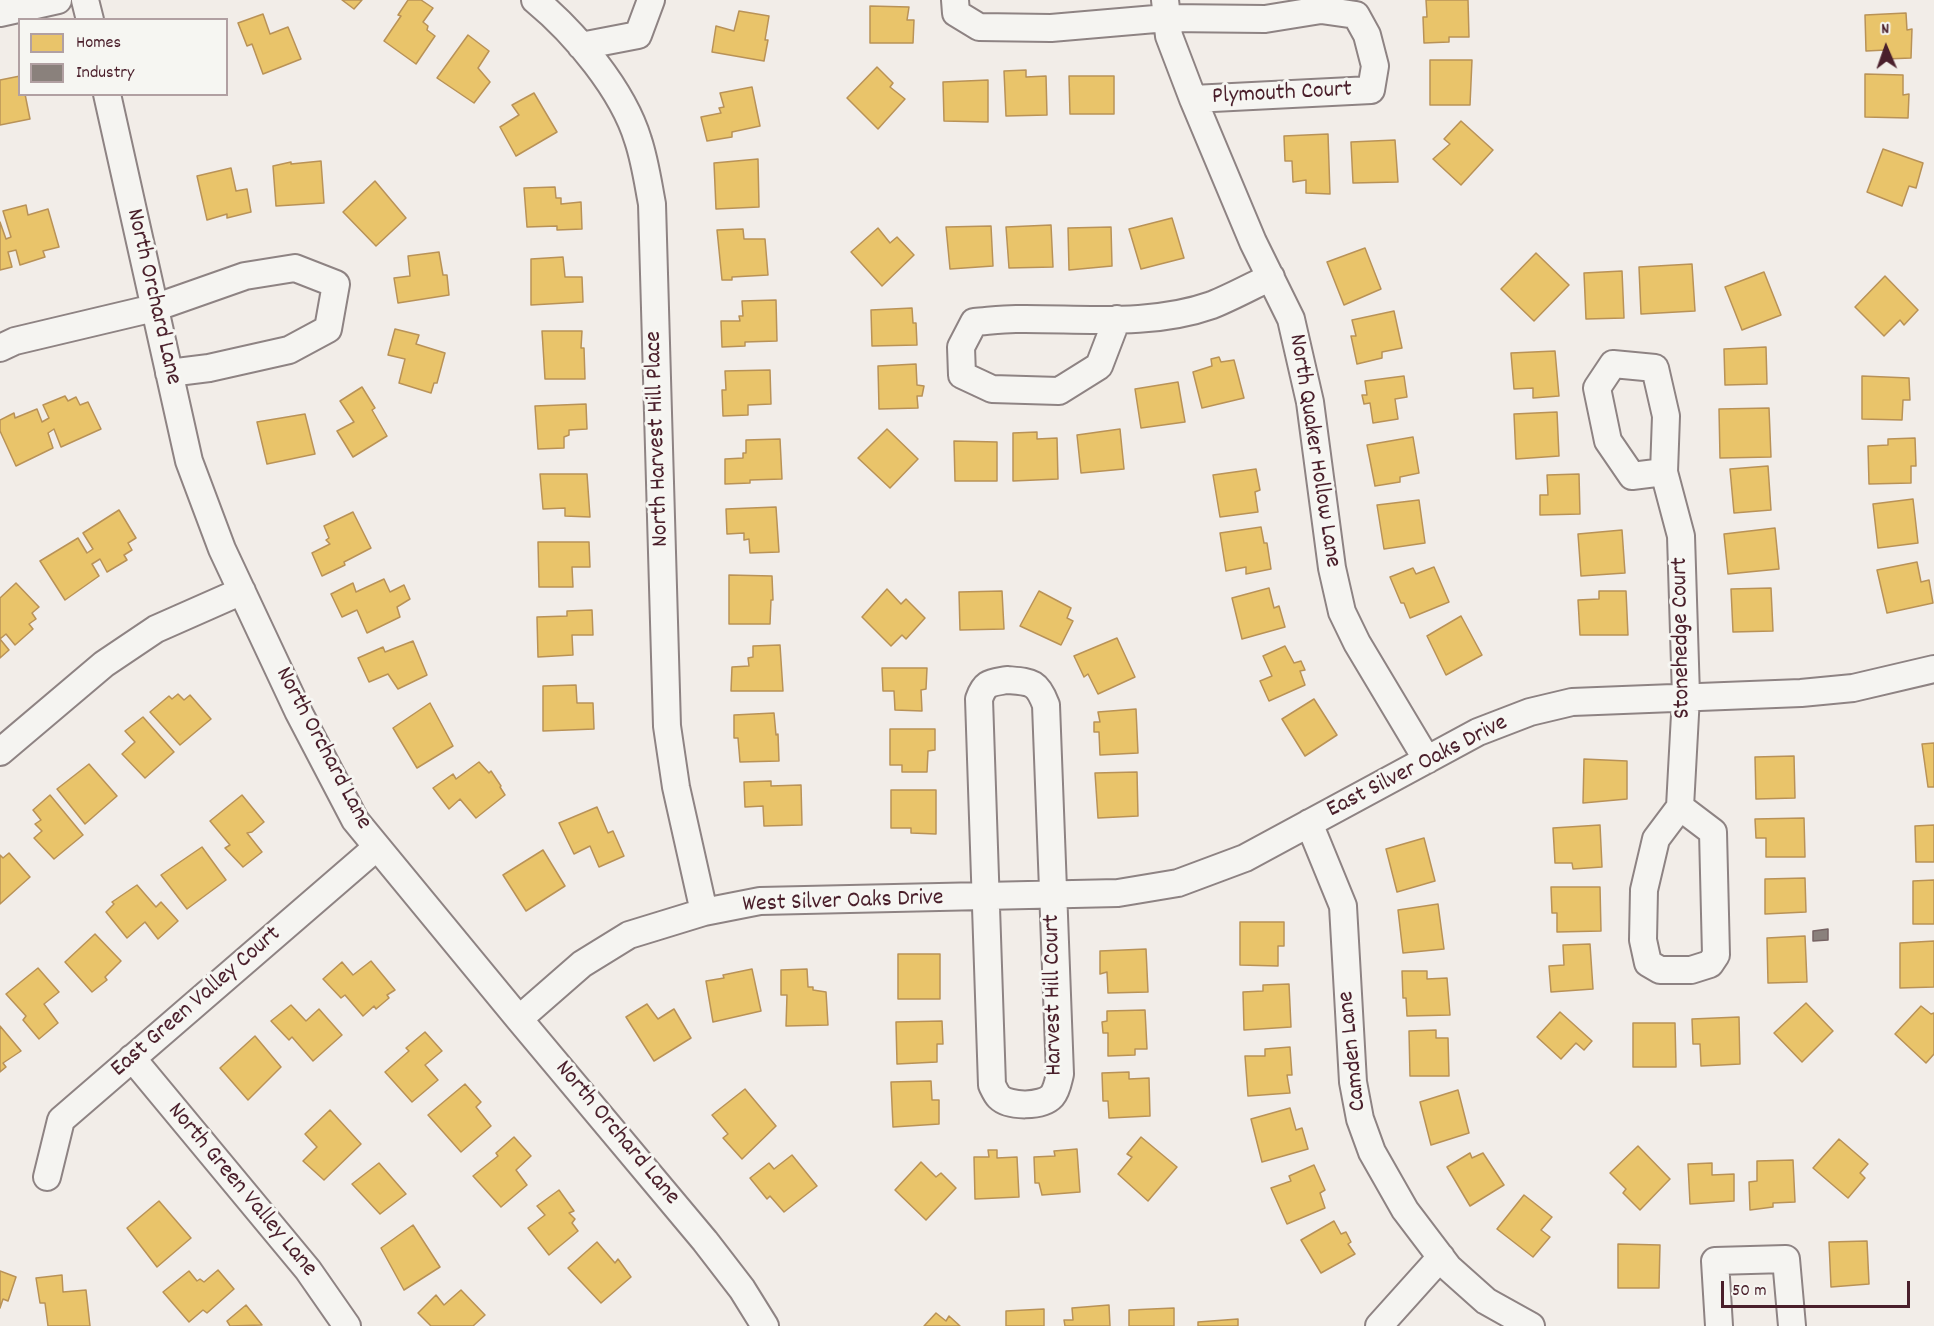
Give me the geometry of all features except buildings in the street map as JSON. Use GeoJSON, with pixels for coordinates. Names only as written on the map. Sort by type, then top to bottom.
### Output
{"type":"FeatureCollection","features":[{"type":"Feature","properties":{"kind":"street"},"geometry":{"type":"LineString","coordinates":[[0,13],[58,0]]}},
{"type":"Feature","properties":{"kind":"street"},"geometry":{"type":"LineString","coordinates":[[86,0],[90,18]]}},
{"type":"Feature","properties":{"kind":"street"},"geometry":{"type":"LineString","coordinates":[[581,46],[638,35],[651,0]]}},
{"type":"Feature","properties":{"kind":"street"},"geometry":{"type":"LineString","coordinates":[[956,0],[956,14],[979,27],[1051,28],[1166,9]]}},
{"type":"Feature","properties":{"kind":"street","name":"North Harvest Hill Place"},"geometry":{"type":"LineString","coordinates":[[547,4],[619,97],[638,139],[652,204],[667,726],[675,787],[704,912]]}},
{"type":"Feature","properties":{"kind":"street","name":"Plymouth Court"},"geometry":{"type":"LineString","coordinates":[[1166,9],[1265,19],[1321,10],[1356,15],[1367,35],[1375,66],[1371,90],[1193,99]]}},
{"type":"Feature","properties":{"kind":"street","name":"North Quaker Hollow Lane"},"geometry":{"type":"LineString","coordinates":[[1166,9],[1169,36],[1193,99],[1253,242],[1292,319],[1310,402],[1332,568],[1342,612],[1357,643],[1427,760]]}},
{"type":"Feature","properties":{"kind":"street","name":"North Orchard Lane"},"geometry":{"type":"LineString","coordinates":[[107,96],[189,461],[222,549],[298,711],[355,820],[705,1241],[742,1289],[765,1326]]}},
{"type":"Feature","properties":{"kind":"street"},"geometry":{"type":"LineString","coordinates":[[0,348],[15,341],[154,308],[245,276],[295,268],[336,284],[328,329],[289,350],[209,368],[169,373]]}},
{"type":"Feature","properties":{"kind":"street"},"geometry":{"type":"LineString","coordinates":[[1117,319],[1099,366],[1059,391],[992,389],[962,375],[961,347],[974,322],[1012,319],[1117,319],[1135,320],[1177,314],[1212,305],[1271,277]]}},
{"type":"Feature","properties":{"kind":"street","name":"Stonehedge Court"},"geometry":{"type":"LineString","coordinates":[[1664,472],[1681,536],[1686,696],[1680,807]]}},
{"type":"Feature","properties":{"kind":"street"},"geometry":{"type":"LineString","coordinates":[[0,752],[104,664],[156,629],[242,591]]}},
{"type":"Feature","properties":{"kind":"street","name":"East Silver Oaks Drive"},"geometry":{"type":"LineString","coordinates":[[984,898],[1118,893],[1178,883],[1245,858],[1479,732],[1530,711],[1572,702],[1801,693],[1843,689],[1934,669]]}},
{"type":"Feature","properties":{"kind":"street","name":"Harvest Hill Court"},"geometry":{"type":"LineString","coordinates":[[1007,680],[1027,681],[1040,689],[1046,705],[1054,896],[1060,1074],[1051,1097],[1042,1102],[1009,1104],[998,1097],[992,1085],[979,699],[983,688],[990,683],[1007,680]]}},
{"type":"Feature","properties":{"kind":"street"},"geometry":{"type":"LineString","coordinates":[[1680,807],[1713,832],[1716,955],[1710,964],[1702,968],[1660,970],[1648,963],[1643,940],[1644,890],[1656,839],[1680,807]]}},
{"type":"Feature","properties":{"kind":"street","name":"Camden Lane"},"geometry":{"type":"LineString","coordinates":[[1309,824],[1343,906],[1353,1082],[1360,1119],[1372,1152],[1405,1210],[1449,1268],[1486,1300],[1531,1326]]}},
{"type":"Feature","properties":{"kind":"street","name":"East Green Valley Court"},"geometry":{"type":"LineString","coordinates":[[47,1177],[61,1120],[377,847]]}},
{"type":"Feature","properties":{"kind":"street","name":"West Silver Oaks Drive"},"geometry":{"type":"LineString","coordinates":[[519,1019],[582,964],[629,935],[704,912],[760,901],[984,898]]}},
{"type":"Feature","properties":{"kind":"street","name":"North Green Valley Lane"},"geometry":{"type":"LineString","coordinates":[[132,1059],[308,1270],[347,1326]]}},
{"type":"Feature","properties":{"kind":"street"},"geometry":{"type":"LineString","coordinates":[[1379,1326],[1441,1257]]}},
{"type":"Feature","properties":{"kind":"street"},"geometry":{"type":"LineString","coordinates":[[1719,1326],[1716,1261],[1786,1259],[1791,1326]]}}]}
